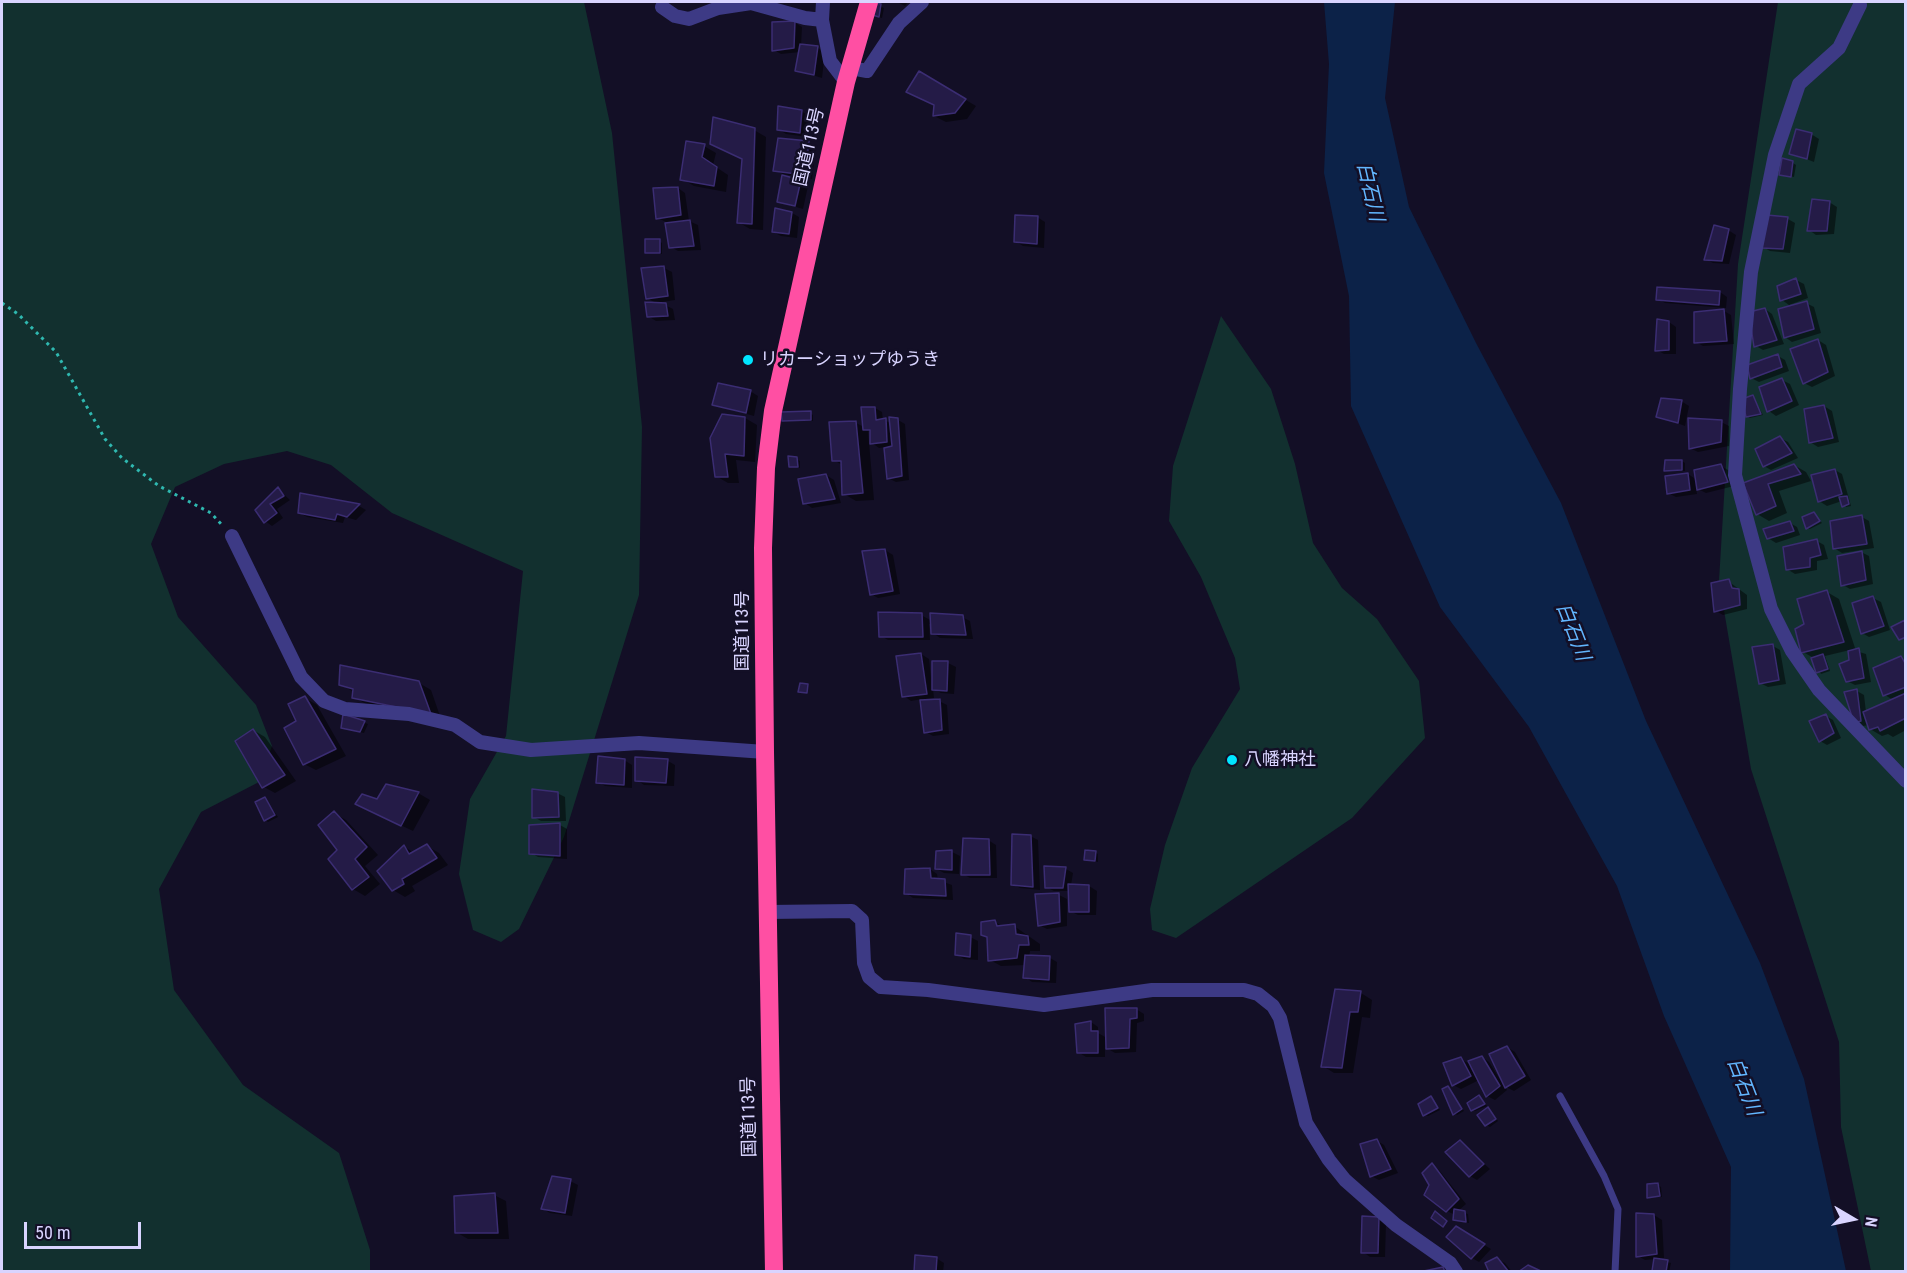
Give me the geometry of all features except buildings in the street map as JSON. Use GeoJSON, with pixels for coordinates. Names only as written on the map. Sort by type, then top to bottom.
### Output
{"type":"FeatureCollection","features":[{"type":"Feature","properties":{"kind":"highway","name":"国道113号"},"geometry":{"type":"LineString","coordinates":[[774,1272],[765,752],[763,548],[766,468],[773,411],[849,75],[869,2]]}},
{"type":"Feature","properties":{"kind":"street"},"geometry":{"type":"LineString","coordinates":[[822,2],[822,20],[830,61],[849,75],[867,71],[899,23],[922,2]]}},
{"type":"Feature","properties":{"kind":"street"},"geometry":{"type":"LineString","coordinates":[[1862,2],[1839,48],[1799,84],[1775,155],[1756,236],[1751,272],[1735,475],[1771,609],[1787,642],[1819,690],[1905,780]]}},
{"type":"Feature","properties":{"kind":"street"},"geometry":{"type":"LineString","coordinates":[[662,7],[675,16],[689,19],[718,8],[751,3],[804,18],[822,20]]}},
{"type":"Feature","properties":{"kind":"street"},"geometry":{"type":"LineString","coordinates":[[232,536],[301,677],[324,701],[345,709],[409,714],[455,725],[480,742],[531,750],[639,743],[765,752]]}},
{"type":"Feature","properties":{"kind":"street"},"geometry":{"type":"LineString","coordinates":[[768,912],[852,911],[862,920],[864,963],[869,977],[881,987],[928,990],[1044,1005],[1152,990],[1244,990],[1258,994],[1273,1006],[1280,1018],[1306,1122],[1329,1160],[1345,1180],[1396,1225],[1450,1263],[1456,1272]]}},
{"type":"Feature","properties":{"kind":"lane"},"geometry":{"type":"LineString","coordinates":[[1560,1096],[1604,1176],[1618,1209],[1615,1272]]}},
{"type":"Feature","properties":{"kind":"path"},"geometry":{"type":"LineString","coordinates":[[2,303],[18,314],[56,352],[105,439],[122,458],[159,486],[211,513],[232,536]]}},
{"type":"Feature","properties":{"kind":"green space"},"geometry":{"type":"Polygon","coordinates":[[[2,2],[584,2],[612,133],[642,427],[639,595],[564,837],[519,929],[501,942],[473,930],[459,874],[470,799],[506,736],[523,571],[392,513],[331,465],[287,451],[224,464],[175,487],[151,544],[178,617],[256,705],[272,746],[259,782],[201,812],[159,889],[174,990],[243,1085],[339,1153],[370,1250],[370,1271],[2,1272],[2,2]]]}},
{"type":"Feature","properties":{"kind":"green space"},"geometry":{"type":"Polygon","coordinates":[[[1778,2],[1905,2],[1905,1271],[1871,1271],[1841,1127],[1839,1042],[1751,769],[1719,581],[1738,264],[1778,2]]]}},
{"type":"Feature","properties":{"kind":"green space"},"geometry":{"type":"Polygon","coordinates":[[[1221,316],[1271,389],[1295,464],[1313,543],[1342,588],[1377,619],[1419,681],[1425,738],[1352,818],[1176,938],[1152,930],[1150,909],[1165,845],[1192,768],[1240,689],[1235,658],[1201,577],[1169,521],[1173,466],[1221,316]]]}},
{"type":"Feature","properties":{"kind":"water","name":"白石川"},"geometry":{"type":"Polygon","coordinates":[[[1324,2],[1395,2],[1385,98],[1409,207],[1476,343],[1561,503],[1646,721],[1760,963],[1804,1079],[1846,1271],[1730,1271],[1731,1167],[1664,1016],[1617,886],[1529,727],[1440,607],[1351,406],[1349,296],[1324,173],[1329,64],[1324,2]]]}},
{"type":"Feature","properties":{"kind":"place","name":"リカーショップゆうき"},"geometry":{"type":"Point","coordinates":[748,360]}},
{"type":"Feature","properties":{"kind":"place","name":"八幡神社"},"geometry":{"type":"Point","coordinates":[1232,760]}}]}
